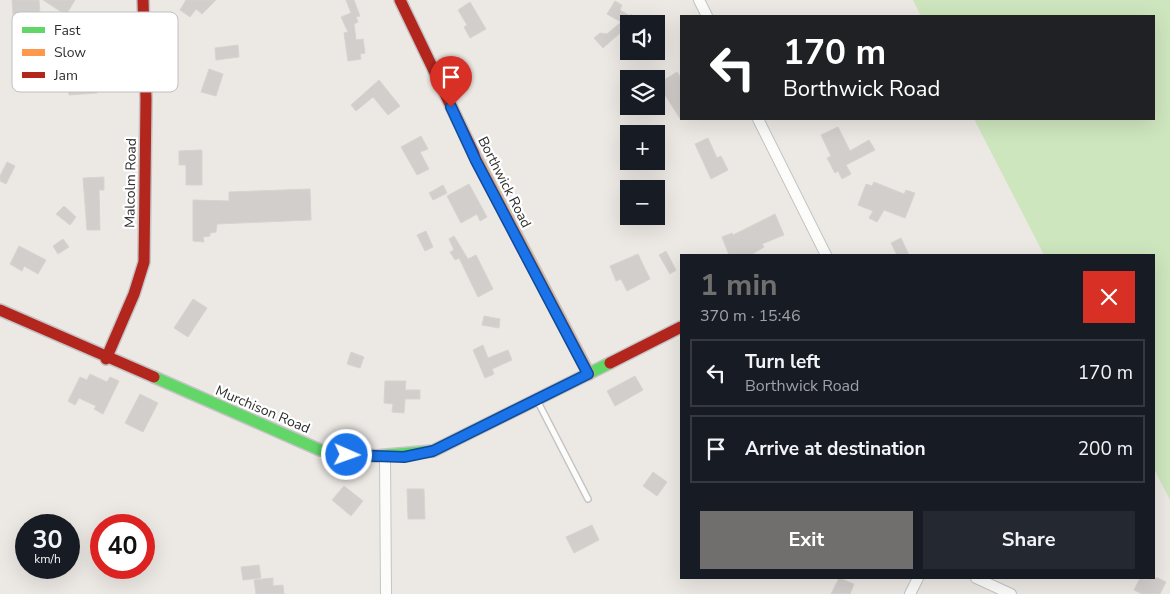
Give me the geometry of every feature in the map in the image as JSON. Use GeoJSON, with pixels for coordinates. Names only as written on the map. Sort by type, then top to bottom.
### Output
{"type":"FeatureCollection","features":[{"type":"Feature","properties":{"kind":"street","name":"Borthwick Road"},"geometry":{"type":"LineString","coordinates":[[400,0],[476,161],[588,374]]}},
{"type":"Feature","properties":{"kind":"street"},"geometry":{"type":"LineString","coordinates":[[698,0],[706,15]]}},
{"type":"Feature","properties":{"kind":"street","name":"Malcolm Road"},"geometry":{"type":"LineString","coordinates":[[106,359],[134,294],[144,262],[146,92]]}},
{"type":"Feature","properties":{"kind":"street"},"geometry":{"type":"LineString","coordinates":[[758,120],[824,254]]}},
{"type":"Feature","properties":{"kind":"street","name":"Murchison Road"},"geometry":{"type":"LineString","coordinates":[[0,310],[106,359],[320,450],[347,455],[404,457],[433,451],[680,328]]}},
{"type":"Feature","properties":{"kind":"street"},"geometry":{"type":"LineString","coordinates":[[385,456],[386,594]]}},
{"type":"Feature","properties":{"kind":"street"},"geometry":{"type":"LineString","coordinates":[[910,594],[918,579]]}},
{"type":"Feature","properties":{"kind":"street"},"geometry":{"type":"LineString","coordinates":[[978,579],[1011,594]]}},
{"type":"Feature","properties":{"kind":"lane"},"geometry":{"type":"LineString","coordinates":[[536,400],[588,499]]}},
{"type":"Feature","properties":{"kind":"green space"},"geometry":{"type":"Polygon","coordinates":[[[913,0],[1170,0],[1170,500],[1155,471],[1155,254],[1043,254],[975,120],[1155,120],[1155,15],[920,15],[913,0]]]}},
{"type":"Feature","properties":{"kind":"building"},"geometry":{"type":"Polygon","coordinates":[[[12,0],[39,0],[40,12],[13,12],[12,0]]]}},
{"type":"Feature","properties":{"kind":"building"},"geometry":{"type":"Polygon","coordinates":[[[43,0],[75,0],[68,12],[61,12],[43,0]]]}},
{"type":"Feature","properties":{"kind":"building"},"geometry":{"type":"Polygon","coordinates":[[[186,0],[216,0],[202,14],[196,9],[190,17],[180,10],[186,0]]]}},
{"type":"Feature","properties":{"kind":"building"},"geometry":{"type":"Polygon","coordinates":[[[346,0],[354,0],[360,16],[356,17],[358,22],[354,24],[356,40],[363,39],[365,53],[360,54],[361,59],[348,61],[344,33],[348,32],[341,17],[351,13],[346,0]]]}},
{"type":"Feature","properties":{"kind":"building"},"geometry":{"type":"Polygon","coordinates":[[[615,1],[622,5],[620,10],[628,15],[620,15],[620,21],[607,14],[615,1]]]}},
{"type":"Feature","properties":{"kind":"building"},"geometry":{"type":"Polygon","coordinates":[[[470,2],[486,29],[470,38],[464,27],[467,25],[458,10],[470,2]]]}},
{"type":"Feature","properties":{"kind":"building"},"geometry":{"type":"Polygon","coordinates":[[[620,23],[620,33],[603,48],[594,38],[600,33],[607,34],[620,23]]]}},
{"type":"Feature","properties":{"kind":"building"},"geometry":{"type":"Polygon","coordinates":[[[238,45],[239,57],[216,60],[215,48],[238,45]]]}},
{"type":"Feature","properties":{"kind":"building"},"geometry":{"type":"Polygon","coordinates":[[[209,69],[223,74],[216,96],[201,92],[209,69]]]}},
{"type":"Feature","properties":{"kind":"building"},"geometry":{"type":"Polygon","coordinates":[[[677,72],[680,76],[680,118],[665,95],[665,80],[677,72]]]}},
{"type":"Feature","properties":{"kind":"building"},"geometry":{"type":"Polygon","coordinates":[[[379,80],[400,106],[388,115],[373,97],[356,111],[351,105],[379,80]]]}},
{"type":"Feature","properties":{"kind":"building"},"geometry":{"type":"Polygon","coordinates":[[[69,92],[97,93],[69,95],[69,92]]]}},
{"type":"Feature","properties":{"kind":"building"},"geometry":{"type":"Polygon","coordinates":[[[838,127],[850,151],[869,140],[875,150],[846,165],[851,174],[842,179],[838,171],[835,173],[827,158],[831,156],[821,135],[838,127]]]}},
{"type":"Feature","properties":{"kind":"building"},"geometry":{"type":"Polygon","coordinates":[[[421,136],[428,149],[420,152],[429,169],[417,175],[401,147],[421,136]]]}},
{"type":"Feature","properties":{"kind":"building"},"geometry":{"type":"Polygon","coordinates":[[[708,138],[717,158],[721,156],[728,170],[711,179],[695,144],[708,138]]]}},
{"type":"Feature","properties":{"kind":"building"},"geometry":{"type":"Polygon","coordinates":[[[202,150],[202,185],[186,185],[186,165],[179,165],[179,151],[202,150]]]}},
{"type":"Feature","properties":{"kind":"building"},"geometry":{"type":"Polygon","coordinates":[[[7,162],[15,166],[6,184],[0,181],[0,176],[7,162]]]}},
{"type":"Feature","properties":{"kind":"building"},"geometry":{"type":"Polygon","coordinates":[[[104,177],[104,190],[99,190],[100,230],[87,230],[83,178],[104,177]]]}},
{"type":"Feature","properties":{"kind":"building"},"geometry":{"type":"Polygon","coordinates":[[[874,182],[904,194],[906,190],[915,193],[905,218],[884,210],[877,222],[869,218],[873,211],[858,205],[866,184],[872,186],[874,182]]]}},
{"type":"Feature","properties":{"kind":"building"},"geometry":{"type":"Polygon","coordinates":[[[469,184],[487,217],[480,221],[477,214],[461,223],[447,196],[469,184]]]}},
{"type":"Feature","properties":{"kind":"building"},"geometry":{"type":"Polygon","coordinates":[[[443,185],[447,193],[433,200],[429,193],[443,185]]]}},
{"type":"Feature","properties":{"kind":"building"},"geometry":{"type":"Polygon","coordinates":[[[310,189],[311,220],[217,224],[216,232],[210,233],[210,236],[203,237],[204,242],[193,241],[193,200],[229,201],[229,192],[310,189]]]}},
{"type":"Feature","properties":{"kind":"building"},"geometry":{"type":"Polygon","coordinates":[[[64,206],[76,217],[70,225],[56,214],[64,206]]]}},
{"type":"Feature","properties":{"kind":"building"},"geometry":{"type":"Polygon","coordinates":[[[775,214],[784,235],[762,244],[764,247],[753,254],[729,254],[722,237],[732,233],[733,235],[775,214]]]}},
{"type":"Feature","properties":{"kind":"building"},"geometry":{"type":"Polygon","coordinates":[[[426,231],[433,247],[425,251],[417,235],[426,231]]]}},
{"type":"Feature","properties":{"kind":"building"},"geometry":{"type":"Polygon","coordinates":[[[454,236],[468,259],[476,255],[493,289],[478,297],[459,258],[455,260],[450,252],[454,250],[449,239],[454,236]]]}},
{"type":"Feature","properties":{"kind":"building"},"geometry":{"type":"Polygon","coordinates":[[[901,238],[909,254],[896,254],[891,243],[901,238]]]}},
{"type":"Feature","properties":{"kind":"building"},"geometry":{"type":"Polygon","coordinates":[[[63,239],[69,247],[58,254],[53,246],[63,239]]]}},
{"type":"Feature","properties":{"kind":"building"},"geometry":{"type":"Polygon","coordinates":[[[19,246],[46,260],[38,274],[24,266],[22,271],[10,264],[19,246]]]}},
{"type":"Feature","properties":{"kind":"building"},"geometry":{"type":"Polygon","coordinates":[[[666,251],[676,270],[670,274],[659,255],[666,251]]]}},
{"type":"Feature","properties":{"kind":"building"},"geometry":{"type":"Polygon","coordinates":[[[638,254],[650,279],[627,291],[621,279],[616,281],[610,266],[638,254]]]}},
{"type":"Feature","properties":{"kind":"building"},"geometry":{"type":"Polygon","coordinates":[[[193,299],[207,308],[188,337],[174,328],[193,299]]]}},
{"type":"Feature","properties":{"kind":"building"},"geometry":{"type":"Polygon","coordinates":[[[484,316],[500,319],[499,328],[482,325],[484,316]]]}},
{"type":"Feature","properties":{"kind":"building"},"geometry":{"type":"Polygon","coordinates":[[[483,345],[488,358],[508,350],[512,360],[492,369],[494,374],[485,378],[473,350],[483,345]]]}},
{"type":"Feature","properties":{"kind":"building"},"geometry":{"type":"Polygon","coordinates":[[[351,352],[364,357],[360,368],[347,364],[351,352]]]}},
{"type":"Feature","properties":{"kind":"building"},"geometry":{"type":"Polygon","coordinates":[[[90,374],[107,382],[110,377],[119,381],[103,414],[94,409],[96,406],[79,398],[75,405],[68,401],[80,377],[87,380],[90,374]]]}},
{"type":"Feature","properties":{"kind":"building"},"geometry":{"type":"Polygon","coordinates":[[[635,376],[643,390],[615,406],[607,391],[635,376]]]}},
{"type":"Feature","properties":{"kind":"building"},"geometry":{"type":"Polygon","coordinates":[[[385,381],[406,381],[405,390],[420,390],[420,399],[405,399],[404,413],[392,412],[393,404],[384,403],[385,381]]]}},
{"type":"Feature","properties":{"kind":"building"},"geometry":{"type":"Polygon","coordinates":[[[140,394],[158,403],[143,432],[125,423],[140,394]]]}},
{"type":"Feature","properties":{"kind":"building"},"geometry":{"type":"Polygon","coordinates":[[[653,472],[667,482],[657,496],[643,486],[653,472]]]}},
{"type":"Feature","properties":{"kind":"building"},"geometry":{"type":"Polygon","coordinates":[[[344,486],[363,501],[351,516],[332,500],[344,486]]]}},
{"type":"Feature","properties":{"kind":"building"},"geometry":{"type":"Polygon","coordinates":[[[407,489],[424,489],[425,519],[408,519],[407,489]]]}},
{"type":"Feature","properties":{"kind":"building"},"geometry":{"type":"Polygon","coordinates":[[[592,525],[599,540],[574,553],[566,537],[592,525]]]}},
{"type":"Feature","properties":{"kind":"building"},"geometry":{"type":"Polygon","coordinates":[[[259,565],[261,578],[243,580],[241,567],[259,565]]]}},
{"type":"Feature","properties":{"kind":"building"},"geometry":{"type":"Polygon","coordinates":[[[273,578],[273,586],[283,585],[284,594],[256,594],[254,580],[273,578]]]}},
{"type":"Feature","properties":{"kind":"building"},"geometry":{"type":"Polygon","coordinates":[[[1158,578],[1166,582],[1160,594],[1142,594],[1134,590],[1140,579],[1158,578]]]}},
{"type":"Feature","properties":{"kind":"building"},"geometry":{"type":"Polygon","coordinates":[[[838,579],[854,584],[850,594],[831,594],[838,579]]]}},
{"type":"Feature","properties":{"kind":"traffic: fast"},"geometry":{"type":"LineString","coordinates":[[154,377],[320,450],[376,456],[433,451],[610,363]]}},
{"type":"Feature","properties":{"kind":"traffic: slow"},"geometry":{"type":"LineString","coordinates":[[474,154],[589,374]]}},
{"type":"Feature","properties":{"kind":"traffic: jam"},"geometry":{"type":"LineString","coordinates":[[143,0],[143,12]]}},
{"type":"Feature","properties":{"kind":"traffic: jam"},"geometry":{"type":"LineString","coordinates":[[400,0],[474,154]]}},
{"type":"Feature","properties":{"kind":"traffic: jam"},"geometry":{"type":"LineString","coordinates":[[106,359],[134,294],[144,262],[146,92]]}},
{"type":"Feature","properties":{"kind":"traffic: jam"},"geometry":{"type":"LineString","coordinates":[[0,310],[154,377]]}},
{"type":"Feature","properties":{"kind":"traffic: jam"},"geometry":{"type":"LineString","coordinates":[[610,363],[680,328]]}},
{"type":"Feature","properties":{"kind":"route"},"geometry":{"type":"LineString","coordinates":[[347,455],[404,457],[433,451],[588,374],[476,161],[451,107]]}}]}
